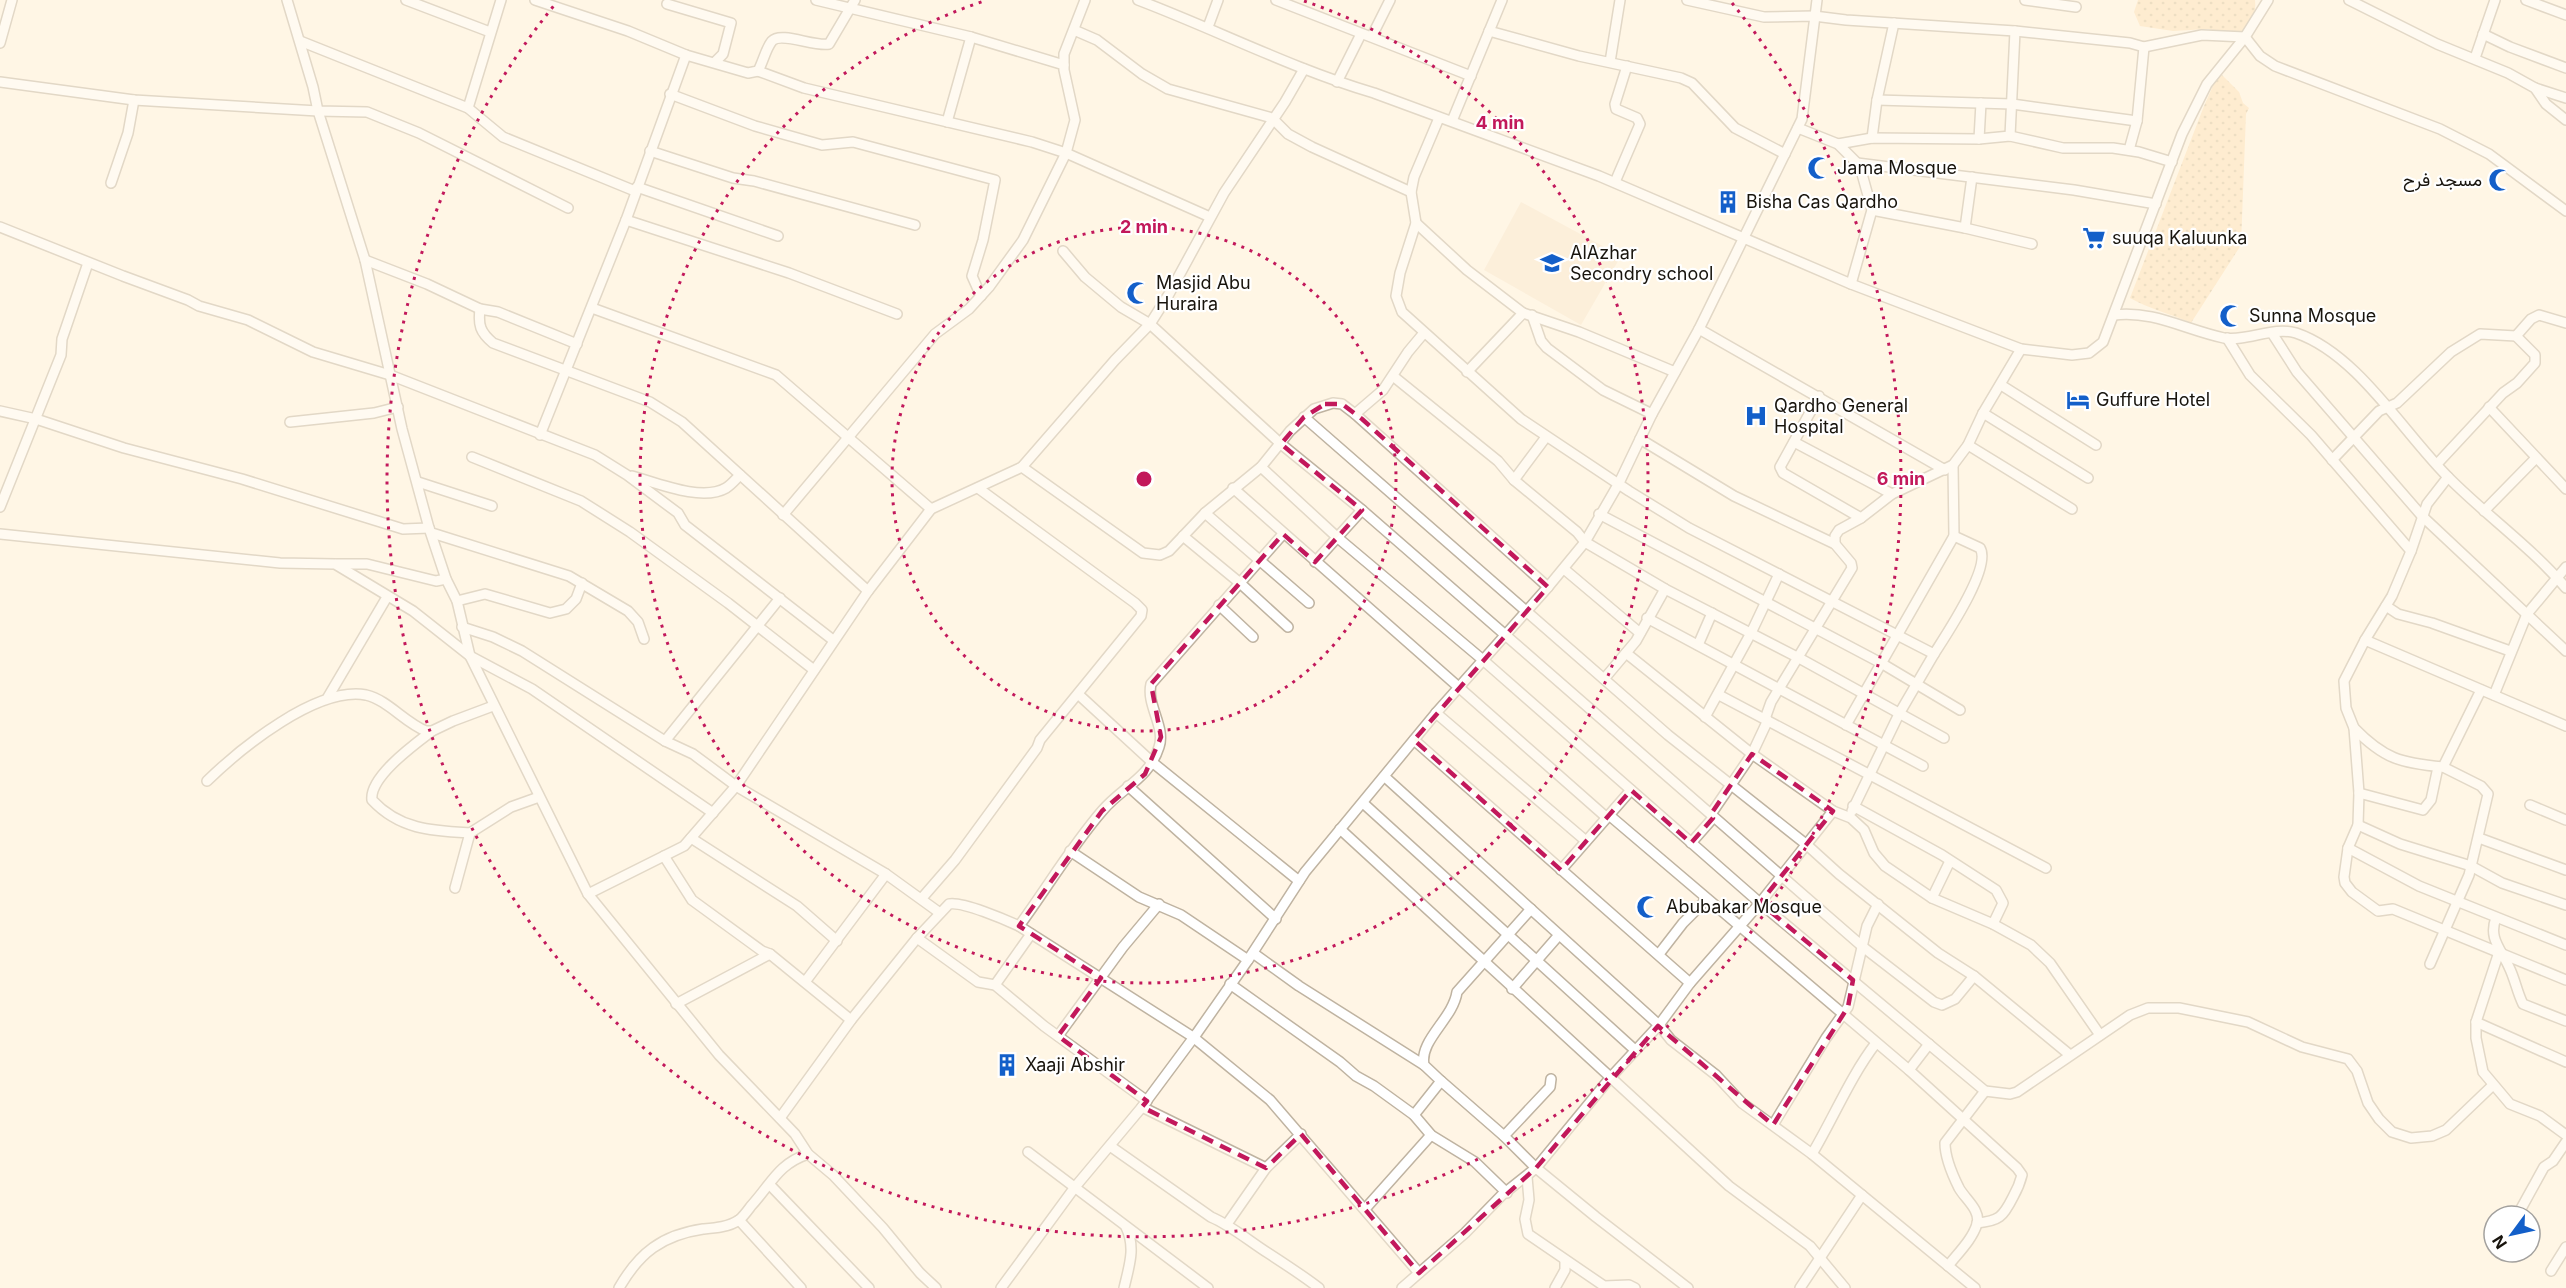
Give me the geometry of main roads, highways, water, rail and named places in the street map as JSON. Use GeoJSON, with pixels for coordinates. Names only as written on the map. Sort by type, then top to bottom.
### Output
{"type":"FeatureCollection","features":[{"type":"Feature","properties":{"kind":"place","name":"Jama Mosque"},"geometry":{"type":"Point","coordinates":[1819,168]}},
{"type":"Feature","properties":{"kind":"place","name":"مسجد فرح"},"geometry":{"type":"Point","coordinates":[2500,180]}},
{"type":"Feature","properties":{"kind":"place","name":"Bisha Cas Qardho"},"geometry":{"type":"Point","coordinates":[1728,202]}},
{"type":"Feature","properties":{"kind":"place","name":"suuqa Kaluunka"},"geometry":{"type":"Point","coordinates":[2094,238]}},
{"type":"Feature","properties":{"kind":"place","name":"AlAzhar Secondry school"},"geometry":{"type":"Point","coordinates":[1552,263]}},
{"type":"Feature","properties":{"kind":"place","name":"Masjid Abu Huraira"},"geometry":{"type":"Point","coordinates":[1138,293]}},
{"type":"Feature","properties":{"kind":"place","name":"Sunna Mosque"},"geometry":{"type":"Point","coordinates":[2231,316]}},
{"type":"Feature","properties":{"kind":"place","name":"Guffure Hotel"},"geometry":{"type":"Point","coordinates":[2078,400]}},
{"type":"Feature","properties":{"kind":"place","name":"Qardho General Hospital"},"geometry":{"type":"Point","coordinates":[1756,416]}},
{"type":"Feature","properties":{"kind":"place","name":"Abubakar Mosque"},"geometry":{"type":"Point","coordinates":[1648,907]}},
{"type":"Feature","properties":{"kind":"place","name":"Xaaji Abshir"},"geometry":{"type":"Point","coordinates":[1007,1065]}}]}
